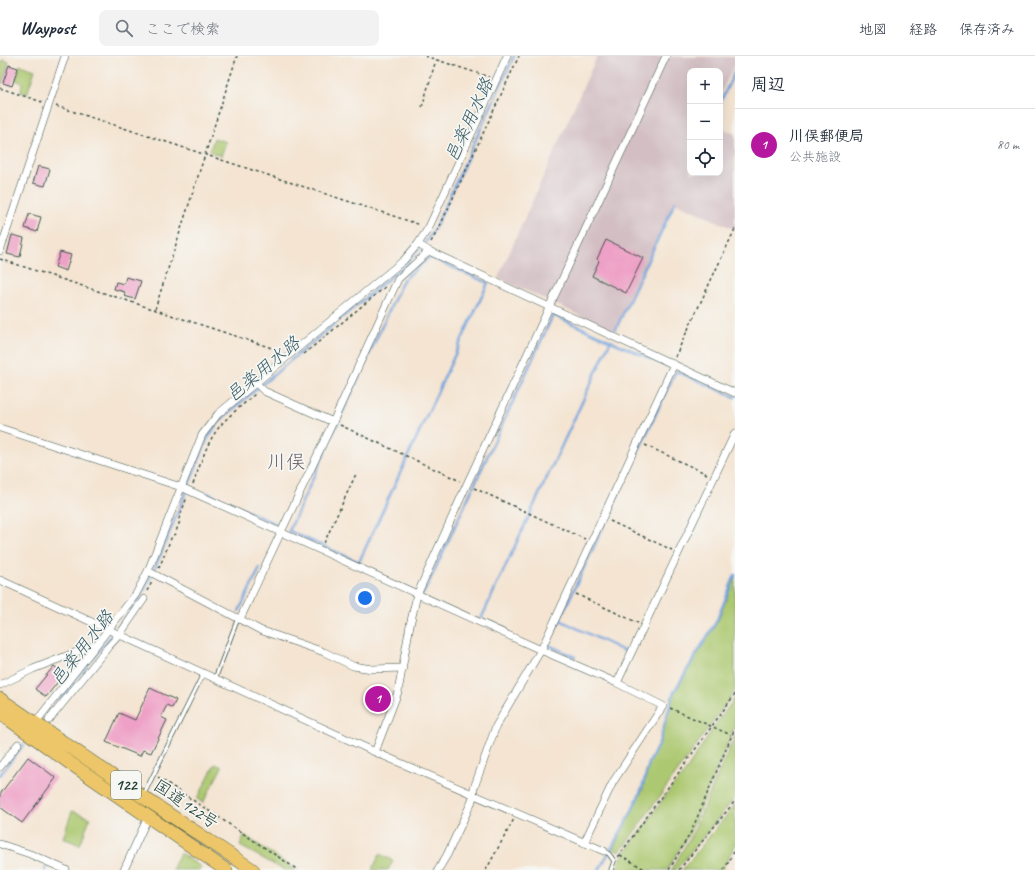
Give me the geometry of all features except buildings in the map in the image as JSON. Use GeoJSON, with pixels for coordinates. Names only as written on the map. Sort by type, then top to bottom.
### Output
{"type":"FeatureCollection","features":[{"type":"Feature","properties":{"kind":"highway","name":"国道122号"},"geometry":{"type":"LineString","coordinates":[[0,699],[25,735],[143,797],[253,870]]}},
{"type":"Feature","properties":{"kind":"highway","name":"国道122号"},"geometry":{"type":"LineString","coordinates":[[0,713],[25,735],[226,870]]}},
{"type":"Feature","properties":{"kind":"street"},"geometry":{"type":"LineString","coordinates":[[0,251],[65,56]]}},
{"type":"Feature","properties":{"kind":"street"},"geometry":{"type":"LineString","coordinates":[[0,767],[136,594],[148,570],[202,435],[218,414],[404,260],[418,244],[429,227],[507,56]]}},
{"type":"Feature","properties":{"kind":"street"},"geometry":{"type":"LineString","coordinates":[[375,752],[398,692],[417,594],[666,56]]}},
{"type":"Feature","properties":{"kind":"street"},"geometry":{"type":"LineString","coordinates":[[418,244],[427,250],[735,393]]}},
{"type":"Feature","properties":{"kind":"street"},"geometry":{"type":"LineString","coordinates":[[239,619],[333,422],[398,279],[427,250]]}},
{"type":"Feature","properties":{"kind":"street"},"geometry":{"type":"LineString","coordinates":[[438,870],[447,855],[472,801],[472,795],[496,726],[541,650],[673,364]]}},
{"type":"Feature","properties":{"kind":"street"},"geometry":{"type":"LineString","coordinates":[[255,382],[264,391],[333,422]]}},
{"type":"Feature","properties":{"kind":"street"},"geometry":{"type":"LineString","coordinates":[[0,428],[181,487],[320,551],[617,683],[663,706],[613,782],[584,843]]}},
{"type":"Feature","properties":{"kind":"street"},"geometry":{"type":"LineString","coordinates":[[617,683],[735,433]]}},
{"type":"Feature","properties":{"kind":"street"},"geometry":{"type":"LineString","coordinates":[[148,570],[260,630],[324,652],[353,666],[372,669],[403,668]]}},
{"type":"Feature","properties":{"kind":"street"},"geometry":{"type":"LineString","coordinates":[[0,580],[375,752],[604,851]]}},
{"type":"Feature","properties":{"kind":"street"},"geometry":{"type":"LineString","coordinates":[[50,720],[120,634],[144,598]]}},
{"type":"Feature","properties":{"kind":"street"},"geometry":{"type":"LineString","coordinates":[[0,685],[33,669],[97,644]]}},
{"type":"Feature","properties":{"kind":"street"},"geometry":{"type":"LineString","coordinates":[[124,870],[148,817]]}},
{"type":"Feature","properties":{"kind":"street"},"geometry":{"type":"LineString","coordinates":[[0,844],[30,854],[66,870]]}},
{"type":"Feature","properties":{"kind":"lane"},"geometry":{"type":"LineString","coordinates":[[215,679],[239,619]]}},
{"type":"Feature","properties":{"kind":"lane"},"geometry":{"type":"LineString","coordinates":[[143,797],[203,674]]}},
{"type":"Feature","properties":{"kind":"lane"},"geometry":{"type":"LineString","coordinates":[[604,851],[610,854],[614,861],[611,870]]}},
{"type":"Feature","properties":{"kind":"path"},"geometry":{"type":"LineString","coordinates":[[155,309],[237,56]]}},
{"type":"Feature","properties":{"kind":"path"},"geometry":{"type":"LineString","coordinates":[[424,56],[496,79]]}},
{"type":"Feature","properties":{"kind":"path"},"geometry":{"type":"LineString","coordinates":[[427,250],[439,228],[519,56]]}},
{"type":"Feature","properties":{"kind":"path"},"geometry":{"type":"LineString","coordinates":[[422,107],[436,60]]}},
{"type":"Feature","properties":{"kind":"path"},"geometry":{"type":"LineString","coordinates":[[0,88],[429,227]]}},
{"type":"Feature","properties":{"kind":"path"},"geometry":{"type":"LineString","coordinates":[[673,364],[735,229]]}},
{"type":"Feature","properties":{"kind":"path"},"geometry":{"type":"LineString","coordinates":[[0,259],[290,354]]}},
{"type":"Feature","properties":{"kind":"path"},"geometry":{"type":"LineString","coordinates":[[304,354],[395,279],[398,279]]}},
{"type":"Feature","properties":{"kind":"path"},"geometry":{"type":"LineString","coordinates":[[144,598],[156,575],[172,536],[175,534],[180,521],[179,519],[211,439],[226,420],[262,389]]}},
{"type":"Feature","properties":{"kind":"path"},"geometry":{"type":"LineString","coordinates":[[638,442],[714,477]]}},
{"type":"Feature","properties":{"kind":"path"},"geometry":{"type":"LineString","coordinates":[[320,551],[356,474]]}},
{"type":"Feature","properties":{"kind":"path"},"geometry":{"type":"LineString","coordinates":[[603,518],[678,553]]}},
{"type":"Feature","properties":{"kind":"path"},"geometry":{"type":"LineString","coordinates":[[569,590],[644,626]]}},
{"type":"Feature","properties":{"kind":"path"},"geometry":{"type":"LineString","coordinates":[[614,861],[620,856],[735,694]]}},
{"type":"Feature","properties":{"kind":"path"},"geometry":{"type":"LineString","coordinates":[[668,707],[731,735]]}},
{"type":"Feature","properties":{"kind":"path"},"geometry":{"type":"LineString","coordinates":[[669,870],[691,832],[735,728]]}},
{"type":"Feature","properties":{"kind":"path"},"geometry":{"type":"LineString","coordinates":[[153,774],[298,870]]}},
{"type":"Feature","properties":{"kind":"path"},"geometry":{"type":"LineString","coordinates":[[679,870],[735,801]]}},
{"type":"Feature","properties":{"kind":"path"},"geometry":{"type":"LineString","coordinates":[[486,870],[517,814]]}},
{"type":"Feature","properties":{"kind":"path"},"geometry":{"type":"LineString","coordinates":[[724,870],[735,850]]}},
{"type":"Feature","properties":{"kind":"path"},"geometry":{"type":"LineString","coordinates":[[620,856],[646,870]]}},
{"type":"Feature","properties":{"kind":"shaded area"},"geometry":{"type":"Polygon","coordinates":[[[597,56],[735,57],[735,63],[723,89],[723,68],[687,68],[687,176],[723,176],[723,128],[735,134],[734,229],[674,202],[614,331],[498,278],[597,56]]]}},
{"type":"Feature","properties":{"kind":"green space"},"geometry":{"type":"Polygon","coordinates":[[[3,60],[9,62],[2,84],[0,83],[0,72],[3,60]]]}},
{"type":"Feature","properties":{"kind":"green space"},"geometry":{"type":"Polygon","coordinates":[[[20,65],[35,70],[27,94],[21,92],[22,83],[16,80],[20,65]]]}},
{"type":"Feature","properties":{"kind":"green space"},"geometry":{"type":"Polygon","coordinates":[[[214,138],[226,142],[221,156],[211,152],[210,150],[214,138]]]}},
{"type":"Feature","properties":{"kind":"green space"},"geometry":{"type":"Polygon","coordinates":[[[735,577],[735,691],[620,852],[613,849],[643,789],[649,763],[660,743],[674,692],[718,621],[735,577]]]}},
{"type":"Feature","properties":{"kind":"green space"},"geometry":{"type":"Polygon","coordinates":[[[735,698],[735,726],[690,832],[667,870],[615,870],[623,855],[672,787],[682,777],[715,725],[735,698]]]}},
{"type":"Feature","properties":{"kind":"green space"},"geometry":{"type":"Polygon","coordinates":[[[735,735],[735,798],[676,870],[671,870],[693,832],[735,735]]]}},
{"type":"Feature","properties":{"kind":"green space"},"geometry":{"type":"Polygon","coordinates":[[[215,764],[222,767],[203,803],[197,799],[215,764]]]}},
{"type":"Feature","properties":{"kind":"green space"},"geometry":{"type":"Polygon","coordinates":[[[735,805],[735,845],[722,870],[682,870],[735,805]]]}},
{"type":"Feature","properties":{"kind":"green space"},"geometry":{"type":"Polygon","coordinates":[[[72,811],[90,818],[80,845],[63,838],[72,811]]]}},
{"type":"Feature","properties":{"kind":"green space"},"geometry":{"type":"Polygon","coordinates":[[[244,835],[296,870],[284,870],[240,846],[244,835]]]}},
{"type":"Feature","properties":{"kind":"green space"},"geometry":{"type":"Polygon","coordinates":[[[180,853],[201,867],[200,870],[172,870],[180,853]]]}},
{"type":"Feature","properties":{"kind":"green space"},"geometry":{"type":"Polygon","coordinates":[[[380,854],[393,861],[388,870],[372,870],[380,854]]]}},
{"type":"Feature","properties":{"kind":"waterway","name":"邑楽用水路"},"geometry":{"type":"LineString","coordinates":[[46,717],[133,608],[145,589],[207,440],[216,425],[227,414],[408,262],[427,241],[436,226],[514,56]]}},
{"type":"Feature","properties":{"kind":"waterway"},"geometry":{"type":"LineString","coordinates":[[723,97],[735,71]]}},
{"type":"Feature","properties":{"kind":"waterway"},"geometry":{"type":"LineString","coordinates":[[616,329],[675,202]]}},
{"type":"Feature","properties":{"kind":"waterway"},"geometry":{"type":"LineString","coordinates":[[430,257],[488,283],[359,562],[289,531],[403,280],[430,257]]}},
{"type":"Feature","properties":{"kind":"waterway"},"geometry":{"type":"LineString","coordinates":[[424,593],[553,315],[667,366]]}},
{"type":"Feature","properties":{"kind":"waterway"},"geometry":{"type":"LineString","coordinates":[[481,619],[611,340]]}},
{"type":"Feature","properties":{"kind":"waterway"},"geometry":{"type":"LineString","coordinates":[[575,657],[548,645],[676,371],[735,397]]}},
{"type":"Feature","properties":{"kind":"waterway"},"geometry":{"type":"LineString","coordinates":[[207,493],[280,526]]}},
{"type":"Feature","properties":{"kind":"waterway"},"geometry":{"type":"LineString","coordinates":[[239,611],[260,568]]}},
{"type":"Feature","properties":{"kind":"waterway"},"geometry":{"type":"LineString","coordinates":[[599,870],[631,813],[642,788],[649,763],[659,743],[674,692],[716,622],[735,575]]}},
{"type":"Feature","properties":{"kind":"waterway"},"geometry":{"type":"LineString","coordinates":[[560,620],[630,654]]}},
{"type":"Feature","properties":{"kind":"waterway","name":"邑楽用水路"},"geometry":{"type":"LineString","coordinates":[[0,775],[24,744]]}},
{"type":"Feature","properties":{"kind":"place","name":"川俣郵便局"},"geometry":{"type":"Point","coordinates":[378,699]}},
{"type":"Feature","properties":{"kind":"district","name":"川俣"},"geometry":{"type":"Point","coordinates":[286,462]}}]}
